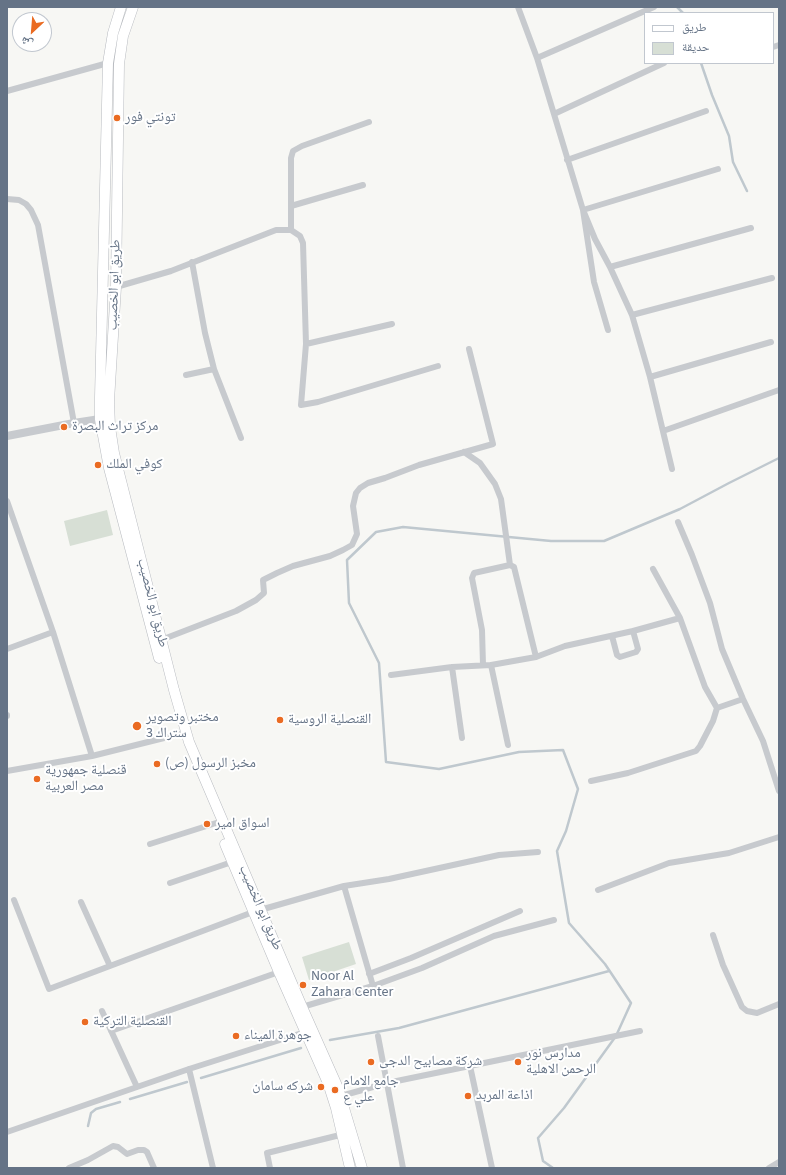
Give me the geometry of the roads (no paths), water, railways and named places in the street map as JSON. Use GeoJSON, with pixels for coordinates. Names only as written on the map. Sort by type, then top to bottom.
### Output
{"type":"FeatureCollection","features":[{"type":"Feature","properties":{"kind":"main road","name":"طريق ابو الخصيب"},"geometry":{"type":"LineString","coordinates":[[121,7],[113,33],[108,63],[100,419],[109,468],[161,640],[189,742],[257,911],[279,972],[330,1087],[336,1108],[362,1168]]}},
{"type":"Feature","properties":{"kind":"main road","name":"طريق ابو الخصيب"},"geometry":{"type":"LineString","coordinates":[[133,7],[123,36],[120,57],[116,287],[109,401],[110,427],[114,453],[171,705],[180,734],[232,862],[257,911],[302,1007],[341,1096],[347,1133],[350,1168]]}},
{"type":"Feature","properties":{"kind":"main road"},"geometry":{"type":"LineString","coordinates":[[105,230],[117,229]]}},
{"type":"Feature","properties":{"kind":"street"},"geometry":{"type":"LineString","coordinates":[[526,7],[519,9],[537,58],[583,210],[595,240],[610,267],[632,315],[650,377],[672,468]]}},
{"type":"Feature","properties":{"kind":"street"},"geometry":{"type":"LineString","coordinates":[[537,58],[654,7]]}},
{"type":"Feature","properties":{"kind":"street"},"geometry":{"type":"LineString","coordinates":[[7,91],[108,63]]}},
{"type":"Feature","properties":{"kind":"street"},"geometry":{"type":"LineString","coordinates":[[554,114],[662,64]]}},
{"type":"Feature","properties":{"kind":"street"},"geometry":{"type":"LineString","coordinates":[[567,160],[706,111]]}},
{"type":"Feature","properties":{"kind":"street"},"geometry":{"type":"LineString","coordinates":[[291,230],[291,158],[293,152],[302,146],[369,122]]}},
{"type":"Feature","properties":{"kind":"street"},"geometry":{"type":"LineString","coordinates":[[583,210],[718,169]]}},
{"type":"Feature","properties":{"kind":"street"},"geometry":{"type":"LineString","coordinates":[[291,206],[363,186]]}},
{"type":"Feature","properties":{"kind":"street"},"geometry":{"type":"LineString","coordinates":[[7,199],[19,200],[26,204],[31,210],[38,225],[74,422]]}},
{"type":"Feature","properties":{"kind":"street"},"geometry":{"type":"LineString","coordinates":[[583,210],[594,282],[608,330]]}},
{"type":"Feature","properties":{"kind":"street"},"geometry":{"type":"LineString","coordinates":[[610,267],[751,228]]}},
{"type":"Feature","properties":{"kind":"street"},"geometry":{"type":"LineString","coordinates":[[116,287],[171,271],[276,230],[291,230],[300,236],[303,243],[306,344],[301,405],[318,402],[438,366]]}},
{"type":"Feature","properties":{"kind":"street"},"geometry":{"type":"LineString","coordinates":[[192,262],[205,332],[214,369],[241,438]]}},
{"type":"Feature","properties":{"kind":"street"},"geometry":{"type":"LineString","coordinates":[[632,315],[772,278]]}},
{"type":"Feature","properties":{"kind":"street"},"geometry":{"type":"LineString","coordinates":[[306,344],[392,324]]}},
{"type":"Feature","properties":{"kind":"street"},"geometry":{"type":"LineString","coordinates":[[650,377],[771,342]]}},
{"type":"Feature","properties":{"kind":"street"},"geometry":{"type":"LineString","coordinates":[[161,640],[236,611],[256,600],[264,593],[263,580],[277,573],[293,566],[330,556],[352,545],[357,534],[353,506],[356,493],[360,488],[368,483],[419,465],[493,444],[469,349]]}},
{"type":"Feature","properties":{"kind":"street"},"geometry":{"type":"LineString","coordinates":[[186,375],[214,369]]}},
{"type":"Feature","properties":{"kind":"street"},"geometry":{"type":"LineString","coordinates":[[663,431],[779,390]]}},
{"type":"Feature","properties":{"kind":"street"},"geometry":{"type":"LineString","coordinates":[[7,436],[74,422],[100,419]]}},
{"type":"Feature","properties":{"kind":"street"},"geometry":{"type":"LineString","coordinates":[[464,452],[480,463],[495,484],[501,499],[510,565],[514,567],[536,657]]}},
{"type":"Feature","properties":{"kind":"street"},"geometry":{"type":"LineString","coordinates":[[7,501],[53,632],[92,756]]}},
{"type":"Feature","properties":{"kind":"street"},"geometry":{"type":"LineString","coordinates":[[678,522],[710,603],[722,649],[763,741],[779,791]]}},
{"type":"Feature","properties":{"kind":"street"},"geometry":{"type":"LineString","coordinates":[[483,665],[482,630],[472,578],[474,573],[510,565]]}},
{"type":"Feature","properties":{"kind":"street"},"geometry":{"type":"LineString","coordinates":[[591,782],[628,773],[696,751],[708,731],[717,708],[705,687],[680,618],[653,569]]}},
{"type":"Feature","properties":{"kind":"street"},"geometry":{"type":"LineString","coordinates":[[391,675],[491,665],[536,657],[565,646],[634,631],[680,618]]}},
{"type":"Feature","properties":{"kind":"street"},"geometry":{"type":"LineString","coordinates":[[612,636],[618,656],[620,657],[636,652],[638,649],[634,631]]}},
{"type":"Feature","properties":{"kind":"street"},"geometry":{"type":"LineString","coordinates":[[7,649],[53,632]]}},
{"type":"Feature","properties":{"kind":"street"},"geometry":{"type":"LineString","coordinates":[[491,665],[508,745]]}},
{"type":"Feature","properties":{"kind":"street"},"geometry":{"type":"LineString","coordinates":[[452,668],[462,738]]}},
{"type":"Feature","properties":{"kind":"street"},"geometry":{"type":"LineString","coordinates":[[717,708],[743,699]]}},
{"type":"Feature","properties":{"kind":"street"},"geometry":{"type":"LineString","coordinates":[[7,771],[92,756],[180,734]]}},
{"type":"Feature","properties":{"kind":"street"},"geometry":{"type":"LineString","coordinates":[[150,844],[216,823]]}},
{"type":"Feature","properties":{"kind":"street"},"geometry":{"type":"LineString","coordinates":[[598,890],[669,863],[729,853],[779,837]]}},
{"type":"Feature","properties":{"kind":"street"},"geometry":{"type":"LineString","coordinates":[[14,900],[49,989],[257,911],[344,886],[389,879],[498,855],[538,852]]}},
{"type":"Feature","properties":{"kind":"street"},"geometry":{"type":"LineString","coordinates":[[170,883],[232,862]]}},
{"type":"Feature","properties":{"kind":"street"},"geometry":{"type":"LineString","coordinates":[[344,886],[373,986]]}},
{"type":"Feature","properties":{"kind":"street"},"geometry":{"type":"LineString","coordinates":[[81,902],[110,966]]}},
{"type":"Feature","properties":{"kind":"street"},"geometry":{"type":"LineString","coordinates":[[369,974],[418,955],[520,911]]}},
{"type":"Feature","properties":{"kind":"street"},"geometry":{"type":"LineString","coordinates":[[302,1007],[373,986],[422,968],[494,936],[554,920]]}},
{"type":"Feature","properties":{"kind":"street"},"geometry":{"type":"LineString","coordinates":[[714,935],[723,965],[742,1007],[747,1011],[758,1013],[779,1004]]}},
{"type":"Feature","properties":{"kind":"street"},"geometry":{"type":"LineString","coordinates":[[111,1031],[279,972]]}},
{"type":"Feature","properties":{"kind":"street"},"geometry":{"type":"LineString","coordinates":[[102,1011],[137,1087]]}},
{"type":"Feature","properties":{"kind":"street"},"geometry":{"type":"LineString","coordinates":[[341,1096],[387,1083],[640,1031]]}},
{"type":"Feature","properties":{"kind":"street"},"geometry":{"type":"LineString","coordinates":[[7,1132],[189,1069],[305,1032]]}},
{"type":"Feature","properties":{"kind":"street"},"geometry":{"type":"LineString","coordinates":[[378,1036],[403,1168]]}},
{"type":"Feature","properties":{"kind":"street"},"geometry":{"type":"LineString","coordinates":[[470,1066],[492,1168]]}},
{"type":"Feature","properties":{"kind":"street"},"geometry":{"type":"LineString","coordinates":[[189,1069],[214,1168]]}},
{"type":"Feature","properties":{"kind":"street"},"geometry":{"type":"LineString","coordinates":[[270,1168],[266,1153],[347,1133]]}},
{"type":"Feature","properties":{"kind":"street"},"geometry":{"type":"LineString","coordinates":[[69,1168],[88,1160],[113,1146],[118,1147],[127,1154],[138,1150],[144,1150],[147,1152],[154,1168]]}},
{"type":"Feature","properties":{"kind":"street"},"geometry":{"type":"LineString","coordinates":[[769,1168],[779,1162]]}},
{"type":"Feature","properties":{"kind":"waterway"},"geometry":{"type":"LineString","coordinates":[[677,7],[682,12]]}},
{"type":"Feature","properties":{"kind":"waterway"},"geometry":{"type":"LineString","coordinates":[[701,64],[729,136],[733,162],[747,191]]}},
{"type":"Feature","properties":{"kind":"waterway"},"geometry":{"type":"LineString","coordinates":[[553,1168],[543,1161],[538,1138],[564,1108],[616,1036],[631,1003],[605,964],[569,923],[557,851],[566,831],[578,789],[563,750],[519,752],[439,769],[386,762],[379,663],[349,603],[347,560],[376,532],[403,527],[551,541],[604,541],[680,509],[779,458]]}},
{"type":"Feature","properties":{"kind":"waterway"},"geometry":{"type":"LineString","coordinates":[[330,1040],[399,1028],[609,971]]}},
{"type":"Feature","properties":{"kind":"waterway"},"geometry":{"type":"LineString","coordinates":[[201,1078],[301,1048]]}},
{"type":"Feature","properties":{"kind":"waterway"},"geometry":{"type":"LineString","coordinates":[[130,1099],[187,1082]]}},
{"type":"Feature","properties":{"kind":"waterway"},"geometry":{"type":"LineString","coordinates":[[88,1126],[91,1113],[96,1109],[120,1102]]}},
{"type":"Feature","properties":{"kind":"place","name":"تونتي فور"},"geometry":{"type":"Point","coordinates":[117,118]}},
{"type":"Feature","properties":{"kind":"place","name":"مركز تراث البصرة"},"geometry":{"type":"Point","coordinates":[64,427]}},
{"type":"Feature","properties":{"kind":"place","name":"كوفي الملك"},"geometry":{"type":"Point","coordinates":[98,465]}},
{"type":"Feature","properties":{"kind":"place","name":"القنصلية الروسية"},"geometry":{"type":"Point","coordinates":[280,720]}},
{"type":"Feature","properties":{"kind":"place","name":"مختبر وتصوير ستراك 3"},"geometry":{"type":"Point","coordinates":[137,726]}},
{"type":"Feature","properties":{"kind":"place","name":"مخبز الرسول (ص)"},"geometry":{"type":"Point","coordinates":[157,764]}},
{"type":"Feature","properties":{"kind":"place","name":"قنصلية جمهورية مصر العربية"},"geometry":{"type":"Point","coordinates":[37,779]}},
{"type":"Feature","properties":{"kind":"place","name":"اسواق امير"},"geometry":{"type":"Point","coordinates":[207,824]}},
{"type":"Feature","properties":{"kind":"place","name":"Noor Al Zahara Center"},"geometry":{"type":"Point","coordinates":[303,985]}},
{"type":"Feature","properties":{"kind":"place","name":"القنصلية التركية"},"geometry":{"type":"Point","coordinates":[85,1022]}},
{"type":"Feature","properties":{"kind":"place","name":"جوهرة الميناء"},"geometry":{"type":"Point","coordinates":[236,1036]}},
{"type":"Feature","properties":{"kind":"place","name":"شركة مصابيح الدجى"},"geometry":{"type":"Point","coordinates":[371,1062]}},
{"type":"Feature","properties":{"kind":"place","name":"مدارس نور الرحمن الاهلية"},"geometry":{"type":"Point","coordinates":[518,1062]}},
{"type":"Feature","properties":{"kind":"place","name":"شركه سامان"},"geometry":{"type":"Point","coordinates":[321,1087]}},
{"type":"Feature","properties":{"kind":"place","name":"جامع الامام علي ع"},"geometry":{"type":"Point","coordinates":[335,1090]}},
{"type":"Feature","properties":{"kind":"place","name":"اذاعة المربد"},"geometry":{"type":"Point","coordinates":[468,1096]}}]}
